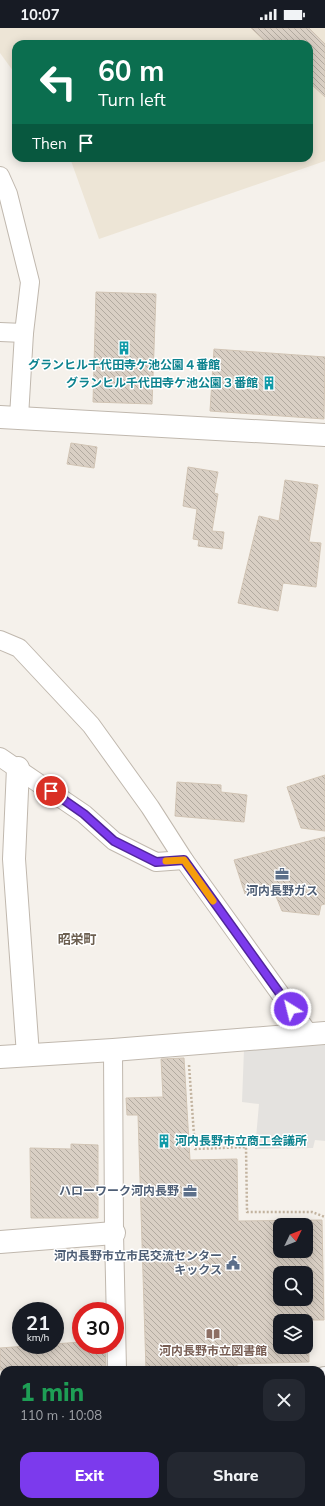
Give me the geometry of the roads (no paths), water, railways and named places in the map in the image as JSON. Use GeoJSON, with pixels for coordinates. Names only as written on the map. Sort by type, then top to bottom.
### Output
{"type":"FeatureCollection","features":[{"type":"Feature","properties":{"kind":"street"},"geometry":{"type":"LineString","coordinates":[[0,176],[8,194],[30,282],[24,333],[10,417],[325,435]]}},
{"type":"Feature","properties":{"kind":"street"},"geometry":{"type":"LineString","coordinates":[[0,332],[24,333]]}},
{"type":"Feature","properties":{"kind":"street"},"geometry":{"type":"LineString","coordinates":[[0,640],[19,648],[91,725],[150,807],[184,860],[317,1034]]}},
{"type":"Feature","properties":{"kind":"street"},"geometry":{"type":"LineString","coordinates":[[9,762],[84,814],[114,841],[156,862],[184,860]]}},
{"type":"Feature","properties":{"kind":"street"},"geometry":{"type":"LineString","coordinates":[[9,762],[7,859],[28,1055]]}},
{"type":"Feature","properties":{"kind":"street"},"geometry":{"type":"LineString","coordinates":[[0,1057],[317,1034]]}},
{"type":"Feature","properties":{"kind":"street"},"geometry":{"type":"LineString","coordinates":[[113,1050],[114,1232],[117,1366]]}},
{"type":"Feature","properties":{"kind":"street"},"geometry":{"type":"LineString","coordinates":[[0,1242],[114,1232]]}},
{"type":"Feature","properties":{"kind":"place","name":"グランヒル千代田寺ケ池公園４番館"},"geometry":{"type":"Point","coordinates":[124,348]}},
{"type":"Feature","properties":{"kind":"place","name":"グランヒル千代田寺ケ池公園３番館"},"geometry":{"type":"Point","coordinates":[269,383]}},
{"type":"Feature","properties":{"kind":"place","name":"河内長野ガス"},"geometry":{"type":"Point","coordinates":[282,874]}},
{"type":"Feature","properties":{"kind":"place","name":"河内長野市立商工会議所"},"geometry":{"type":"Point","coordinates":[164,1141]}},
{"type":"Feature","properties":{"kind":"place","name":"ハローワーク河内長野"},"geometry":{"type":"Point","coordinates":[190,1191]}},
{"type":"Feature","properties":{"kind":"place","name":"河内長野市立市民交流センター キックス"},"geometry":{"type":"Point","coordinates":[233,1263]}},
{"type":"Feature","properties":{"kind":"place","name":"河内長野市立図書館"},"geometry":{"type":"Point","coordinates":[213,1334]}},
{"type":"Feature","properties":{"kind":"district","name":"昭栄町"},"geometry":{"type":"Point","coordinates":[77,939]}}]}
